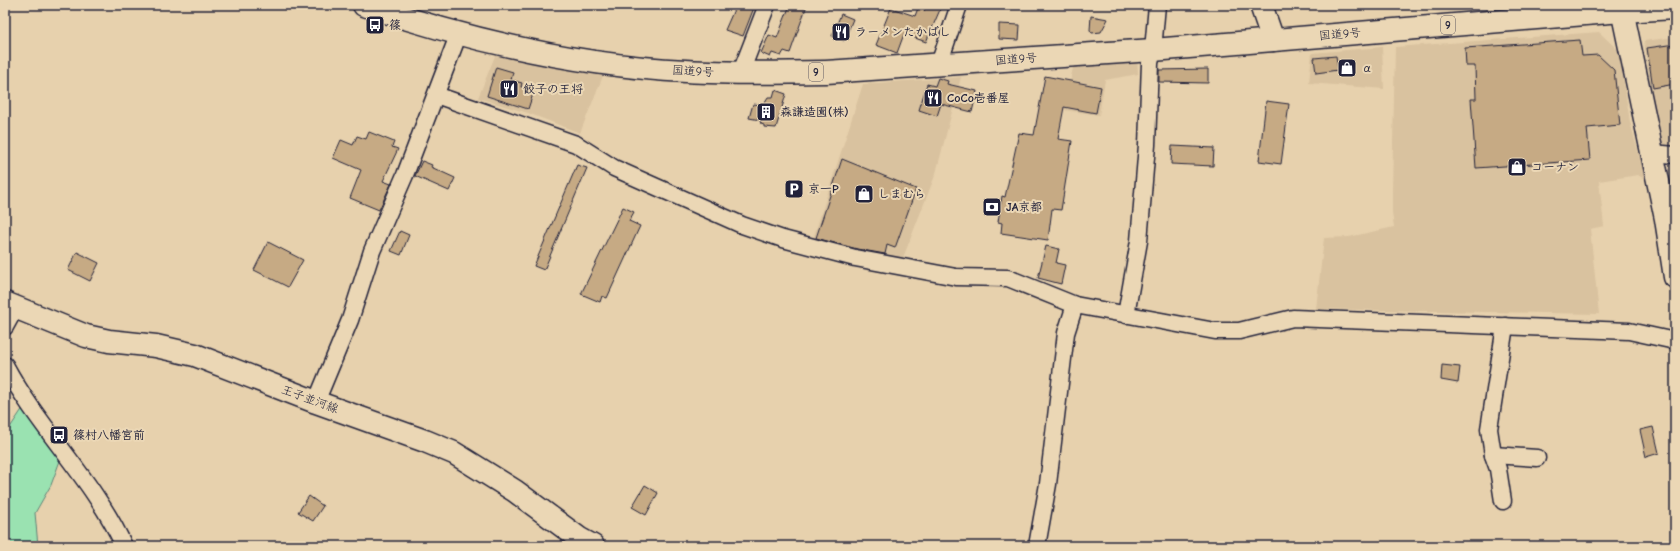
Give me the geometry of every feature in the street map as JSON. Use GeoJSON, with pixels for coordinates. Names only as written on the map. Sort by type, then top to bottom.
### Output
{"type":"FeatureCollection","features":[{"type":"Feature","properties":{"kind":"main road","name":"国道9号"},"geometry":{"type":"LineString","coordinates":[[364,5],[399,17],[550,55],[615,64],[685,71],[742,72],[826,72],[1153,50],[1622,8],[1675,8]]}},
{"type":"Feature","properties":{"kind":"main road"},"geometry":{"type":"LineString","coordinates":[[1261,5],[1273,40]]}},
{"type":"Feature","properties":{"kind":"main road"},"geometry":{"type":"LineString","coordinates":[[1273,40],[1276,5]]}},
{"type":"Feature","properties":{"kind":"main road"},"geometry":{"type":"LineString","coordinates":[[1622,8],[1666,219],[1675,277]]}},
{"type":"Feature","properties":{"kind":"main road","name":"王子並河線"},"geometry":{"type":"LineString","coordinates":[[11,305],[86,336],[109,341],[156,346],[195,356],[454,453],[515,491],[580,539],[593,546]]}},
{"type":"Feature","properties":{"kind":"street"},"geometry":{"type":"LineString","coordinates":[[742,72],[767,5]]}},
{"type":"Feature","properties":{"kind":"street"},"geometry":{"type":"LineString","coordinates":[[939,64],[959,5]]}},
{"type":"Feature","properties":{"kind":"street"},"geometry":{"type":"LineString","coordinates":[[1126,315],[1138,241],[1147,145],[1150,62],[1153,50],[1157,5]]}},
{"type":"Feature","properties":{"kind":"street"},"geometry":{"type":"LineString","coordinates":[[316,402],[350,320],[372,251],[405,175],[459,33]]}},
{"type":"Feature","properties":{"kind":"street"},"geometry":{"type":"LineString","coordinates":[[436,95],[576,144],[614,168],[742,225],[855,258],[956,277],[1008,278],[1075,305],[1215,331],[1239,331],[1293,318],[1629,331],[1675,341]]}},
{"type":"Feature","properties":{"kind":"street"},"geometry":{"type":"LineString","coordinates":[[1652,153],[1675,155]]}},
{"type":"Feature","properties":{"kind":"street"},"geometry":{"type":"LineString","coordinates":[[5,327],[11,305]]}},
{"type":"Feature","properties":{"kind":"street"},"geometry":{"type":"LineString","coordinates":[[1037,546],[1048,484],[1066,333],[1075,305]]}},
{"type":"Feature","properties":{"kind":"street"},"geometry":{"type":"LineString","coordinates":[[1503,501],[1498,469],[1493,455],[1488,429],[1505,326]]}},
{"type":"Feature","properties":{"kind":"street"},"geometry":{"type":"LineString","coordinates":[[5,365],[34,410],[97,498],[124,546]]}},
{"type":"Feature","properties":{"kind":"street"},"geometry":{"type":"LineString","coordinates":[[1493,455],[1537,458]]}},
{"type":"Feature","properties":{"kind":"shaded area","name":"コーナン"},"geometry":{"type":"Polygon","coordinates":[[[1599,32],[1619,51],[1630,122],[1646,180],[1638,175],[1599,181],[1604,226],[1590,229],[1599,314],[1316,309],[1324,238],[1349,237],[1394,227],[1392,192],[1395,47],[1599,32]]]}},
{"type":"Feature","properties":{"kind":"shaded area"},"geometry":{"type":"Polygon","coordinates":[[[1675,37],[1675,147],[1659,143],[1654,121],[1644,41],[1675,37]]]}},
{"type":"Feature","properties":{"kind":"shaded area","name":"α"},"geometry":{"type":"Polygon","coordinates":[[[1382,47],[1384,89],[1309,83],[1312,53],[1382,47]]]}},
{"type":"Feature","properties":{"kind":"shaded area"},"geometry":{"type":"Polygon","coordinates":[[[495,56],[603,76],[580,133],[528,113],[478,98],[495,56]]]}},
{"type":"Feature","properties":{"kind":"shaded area"},"geometry":{"type":"Polygon","coordinates":[[[1137,56],[1138,74],[1105,80],[1099,115],[1064,110],[1074,63],[1137,56]]]}},
{"type":"Feature","properties":{"kind":"shaded area"},"geometry":{"type":"Polygon","coordinates":[[[961,77],[936,173],[901,263],[812,242],[863,84],[961,77]]]}},
{"type":"Feature","properties":{"kind":"green space"},"geometry":{"type":"Polygon","coordinates":[[[23,408],[61,458],[51,485],[35,513],[38,546],[5,546],[5,435],[23,408]]]}},
{"type":"Feature","properties":{"kind":"building"},"geometry":{"type":"Polygon","coordinates":[[[736,5],[755,5],[743,36],[725,30],[736,5]]]}},
{"type":"Feature","properties":{"kind":"building"},"geometry":{"type":"Polygon","coordinates":[[[790,5],[807,5],[790,53],[784,51],[781,56],[772,53],[770,57],[761,53],[769,35],[777,38],[790,5]]]}},
{"type":"Feature","properties":{"kind":"building"},"geometry":{"type":"Polygon","coordinates":[[[926,5],[942,5],[926,42],[904,34],[897,53],[876,45],[891,8],[915,16],[918,8],[924,11],[926,5]]]}},
{"type":"Feature","properties":{"kind":"building"},"geometry":{"type":"Polygon","coordinates":[[[841,14],[853,19],[844,41],[832,36],[841,14]]]}},
{"type":"Feature","properties":{"kind":"building"},"geometry":{"type":"Polygon","coordinates":[[[1091,16],[1108,19],[1101,32],[1092,33],[1090,30],[1091,16]]]}},
{"type":"Feature","properties":{"kind":"building"},"geometry":{"type":"Polygon","coordinates":[[[999,24],[1020,25],[1019,40],[999,39],[999,24]]]}},
{"type":"Feature","properties":{"kind":"building"},"geometry":{"type":"Polygon","coordinates":[[[1580,40],[1582,56],[1598,55],[1614,70],[1620,125],[1587,128],[1590,160],[1476,168],[1471,99],[1476,99],[1475,66],[1466,66],[1465,48],[1580,40]]]}},
{"type":"Feature","properties":{"kind":"building"},"geometry":{"type":"Polygon","coordinates":[[[1675,44],[1675,84],[1653,88],[1647,48],[1675,44]]]}},
{"type":"Feature","properties":{"kind":"building"},"geometry":{"type":"Polygon","coordinates":[[[1336,56],[1338,70],[1316,73],[1314,58],[1336,56]]]}},
{"type":"Feature","properties":{"kind":"building","name":"餃子の王将"},"geometry":{"type":"Polygon","coordinates":[[[496,67],[513,72],[511,80],[522,83],[521,87],[534,91],[528,109],[487,96],[496,67]]]}},
{"type":"Feature","properties":{"kind":"building"},"geometry":{"type":"Polygon","coordinates":[[[1208,69],[1208,83],[1159,82],[1159,70],[1208,69]]]}},
{"type":"Feature","properties":{"kind":"building"},"geometry":{"type":"Polygon","coordinates":[[[1045,76],[1101,87],[1096,113],[1064,107],[1058,139],[1072,141],[1061,210],[1052,209],[1048,240],[1001,233],[1002,223],[998,222],[1002,196],[1005,197],[1019,133],[1034,135],[1045,76]]]}},
{"type":"Feature","properties":{"kind":"building"},"geometry":{"type":"Polygon","coordinates":[[[938,78],[948,81],[947,84],[977,91],[972,112],[941,104],[937,116],[919,110],[927,84],[935,86],[938,78]]]}},
{"type":"Feature","properties":{"kind":"building","name":"森謙造園(株)"},"geometry":{"type":"Polygon","coordinates":[[[775,90],[786,94],[776,128],[764,127],[760,120],[749,118],[753,104],[763,105],[768,97],[773,97],[775,90]]]}},
{"type":"Feature","properties":{"kind":"building"},"geometry":{"type":"Polygon","coordinates":[[[1266,101],[1289,104],[1281,164],[1259,161],[1266,101]]]}},
{"type":"Feature","properties":{"kind":"building"},"geometry":{"type":"Polygon","coordinates":[[[369,132],[394,142],[392,147],[398,149],[383,181],[391,184],[379,210],[350,198],[361,170],[333,158],[341,140],[353,145],[357,136],[366,139],[369,132]]]}},
{"type":"Feature","properties":{"kind":"building"},"geometry":{"type":"Polygon","coordinates":[[[1172,146],[1214,148],[1213,166],[1171,164],[1172,146]]]}},
{"type":"Feature","properties":{"kind":"building"},"geometry":{"type":"Polygon","coordinates":[[[842,159],[916,189],[895,248],[887,245],[885,254],[857,249],[816,238],[842,159]]]}},
{"type":"Feature","properties":{"kind":"building"},"geometry":{"type":"Polygon","coordinates":[[[422,161],[432,165],[431,167],[455,178],[449,191],[415,176],[422,161]]]}},
{"type":"Feature","properties":{"kind":"building"},"geometry":{"type":"Polygon","coordinates":[[[577,165],[587,168],[544,270],[534,266],[577,165]]]}},
{"type":"Feature","properties":{"kind":"building"},"geometry":{"type":"Polygon","coordinates":[[[623,207],[634,212],[629,221],[640,226],[607,298],[602,296],[600,302],[581,294],[623,207]]]}},
{"type":"Feature","properties":{"kind":"building"},"geometry":{"type":"Polygon","coordinates":[[[400,231],[409,235],[401,255],[391,251],[400,231]]]}},
{"type":"Feature","properties":{"kind":"building"},"geometry":{"type":"Polygon","coordinates":[[[268,242],[303,260],[288,287],[254,270],[268,242]]]}},
{"type":"Feature","properties":{"kind":"building"},"geometry":{"type":"Polygon","coordinates":[[[1046,246],[1059,249],[1056,263],[1065,265],[1061,284],[1038,278],[1046,246]]]}},
{"type":"Feature","properties":{"kind":"building"},"geometry":{"type":"Polygon","coordinates":[[[77,252],[99,263],[90,281],[68,270],[77,252]]]}},
{"type":"Feature","properties":{"kind":"building"},"geometry":{"type":"Polygon","coordinates":[[[1442,365],[1460,367],[1458,383],[1441,380],[1442,365]]]}},
{"type":"Feature","properties":{"kind":"building"},"geometry":{"type":"Polygon","coordinates":[[[1653,427],[1659,453],[1646,457],[1640,430],[1653,427]]]}},
{"type":"Feature","properties":{"kind":"building"},"geometry":{"type":"Polygon","coordinates":[[[645,485],[658,493],[646,515],[632,507],[645,485]]]}},
{"type":"Feature","properties":{"kind":"building"},"geometry":{"type":"Polygon","coordinates":[[[309,496],[323,506],[313,521],[298,512],[309,496]]]}},
{"type":"Feature","properties":{"kind":"place","name":"篠"},"geometry":{"type":"Point","coordinates":[375,25]}},
{"type":"Feature","properties":{"kind":"place","name":"ラーメンたかばし"},"geometry":{"type":"Point","coordinates":[841,32]}},
{"type":"Feature","properties":{"kind":"place","name":"α"},"geometry":{"type":"Point","coordinates":[1347,68]}},
{"type":"Feature","properties":{"kind":"place","name":"餃子の王将"},"geometry":{"type":"Point","coordinates":[509,89]}},
{"type":"Feature","properties":{"kind":"place","name":"CoCo壱番屋"},"geometry":{"type":"Point","coordinates":[933,98]}},
{"type":"Feature","properties":{"kind":"place","name":"森謙造園(株)"},"geometry":{"type":"Point","coordinates":[766,112]}},
{"type":"Feature","properties":{"kind":"place","name":"コーナン"},"geometry":{"type":"Point","coordinates":[1517,167]}},
{"type":"Feature","properties":{"kind":"place","name":"京一P"},"geometry":{"type":"Point","coordinates":[794,189]}},
{"type":"Feature","properties":{"kind":"place","name":"しまむら"},"geometry":{"type":"Point","coordinates":[864,194]}},
{"type":"Feature","properties":{"kind":"place","name":"JA京都"},"geometry":{"type":"Point","coordinates":[992,207]}},
{"type":"Feature","properties":{"kind":"place","name":"篠村八幡宮前"},"geometry":{"type":"Point","coordinates":[59,435]}}]}
